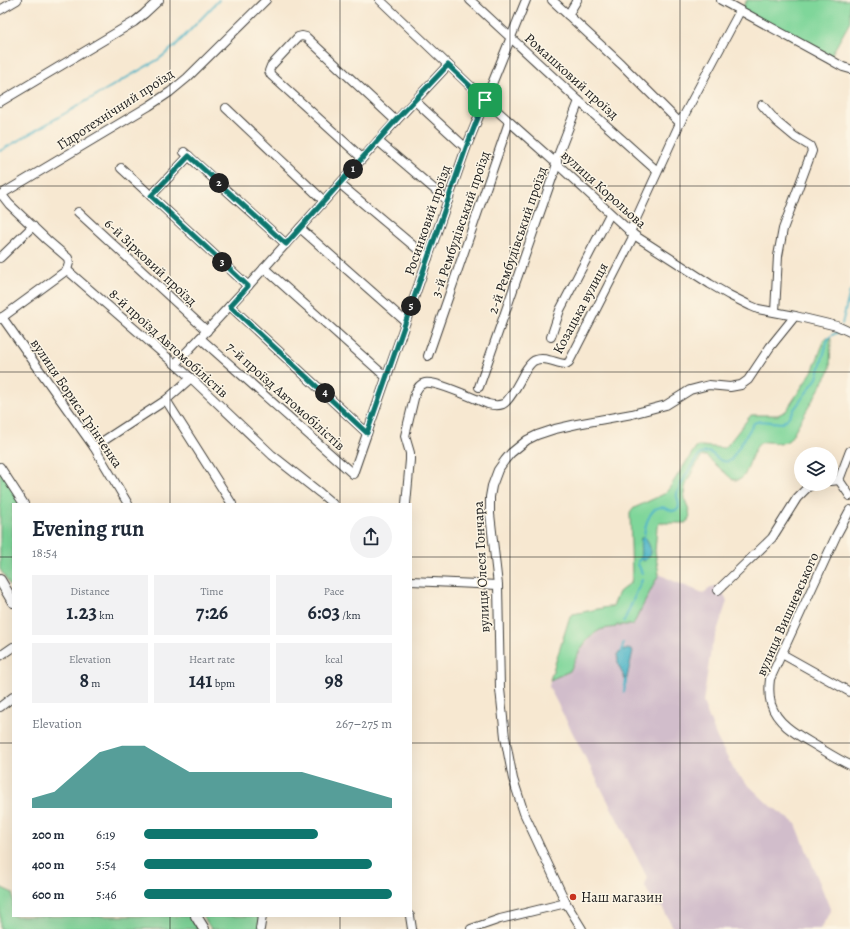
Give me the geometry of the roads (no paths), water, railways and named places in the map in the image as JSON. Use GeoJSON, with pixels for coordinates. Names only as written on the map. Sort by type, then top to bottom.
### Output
{"type":"FeatureCollection","features":[{"type":"Feature","properties":{"kind":"main road"},"geometry":{"type":"LineString","coordinates":[[0,580],[12,600]]}},
{"type":"Feature","properties":{"kind":"main road"},"geometry":{"type":"LineString","coordinates":[[197,917],[204,929]]}},
{"type":"Feature","properties":{"kind":"street"},"geometry":{"type":"LineString","coordinates":[[0,10],[17,0]]}},
{"type":"Feature","properties":{"kind":"street"},"geometry":{"type":"LineString","coordinates":[[0,102],[134,22],[159,0]]}},
{"type":"Feature","properties":{"kind":"street","name":"Гідротехнічний проїзд"},"geometry":{"type":"LineString","coordinates":[[1,195],[170,92],[196,69],[266,0]]}},
{"type":"Feature","properties":{"kind":"street","name":"вулиця Корольова"},"geometry":{"type":"LineString","coordinates":[[380,0],[485,100],[632,233],[710,284],[758,309],[837,326],[850,332]]}},
{"type":"Feature","properties":{"kind":"street","name":"Ромашковий проїзд"},"geometry":{"type":"LineString","coordinates":[[470,0],[579,101],[657,170]]}},
{"type":"Feature","properties":{"kind":"street","name":"Росинковий проїзд"},"geometry":{"type":"LineString","coordinates":[[353,474],[466,148],[526,0]]}},
{"type":"Feature","properties":{"kind":"street"},"geometry":{"type":"LineString","coordinates":[[552,0],[621,64],[680,123]]}},
{"type":"Feature","properties":{"kind":"street"},"geometry":{"type":"LineString","coordinates":[[568,15],[577,0]]}},
{"type":"Feature","properties":{"kind":"street"},"geometry":{"type":"LineString","coordinates":[[721,0],[833,62],[850,69]]}},
{"type":"Feature","properties":{"kind":"street","name":"Козацька вулиця"},"geometry":{"type":"LineString","coordinates":[[406,503],[410,453],[405,439],[405,433],[414,396],[418,388],[424,383],[435,383],[488,404],[500,405],[507,402],[528,365],[535,360],[543,359],[563,364],[569,362],[632,233],[657,170],[680,123],[740,11]]}},
{"type":"Feature","properties":{"kind":"street"},"geometry":{"type":"LineString","coordinates":[[362,158],[271,75],[269,70],[271,66],[298,37],[306,37],[396,120]]}},
{"type":"Feature","properties":{"kind":"street"},"geometry":{"type":"LineString","coordinates":[[175,364],[230,306],[396,120],[448,65]]}},
{"type":"Feature","properties":{"kind":"street"},"geometry":{"type":"LineString","coordinates":[[415,101],[466,148]]}},
{"type":"Feature","properties":{"kind":"street","name":"2-й Рембудівський проїзд"},"geometry":{"type":"LineString","coordinates":[[479,387],[557,164],[557,158],[579,101]]}},
{"type":"Feature","properties":{"kind":"street"},"geometry":{"type":"LineString","coordinates":[[762,105],[777,122],[795,137],[810,146],[812,151],[783,229],[778,256],[775,312]]}},
{"type":"Feature","properties":{"kind":"street"},"geometry":{"type":"LineString","coordinates":[[226,108],[324,201]]}},
{"type":"Feature","properties":{"kind":"street","name":"3-й Рембудівський проїзд"},"geometry":{"type":"LineString","coordinates":[[428,356],[509,122]]}},
{"type":"Feature","properties":{"kind":"street"},"geometry":{"type":"LineString","coordinates":[[378,141],[448,201]]}},
{"type":"Feature","properties":{"kind":"street"},"geometry":{"type":"LineString","coordinates":[[151,196],[187,154],[286,244]]}},
{"type":"Feature","properties":{"kind":"street"},"geometry":{"type":"LineString","coordinates":[[122,168],[248,286]]}},
{"type":"Feature","properties":{"kind":"street"},"geometry":{"type":"LineString","coordinates":[[340,184],[428,258]]}},
{"type":"Feature","properties":{"kind":"street"},"geometry":{"type":"LineString","coordinates":[[1,195],[68,258],[69,263],[67,270],[1,318]]}},
{"type":"Feature","properties":{"kind":"street","name":"6-й Зірковий проїзд"},"geometry":{"type":"LineString","coordinates":[[78,212],[207,331]]}},
{"type":"Feature","properties":{"kind":"street"},"geometry":{"type":"LineString","coordinates":[[551,337],[560,310],[610,214]]}},
{"type":"Feature","properties":{"kind":"street"},"geometry":{"type":"LineString","coordinates":[[0,258],[33,226]]}},
{"type":"Feature","properties":{"kind":"street"},"geometry":{"type":"LineString","coordinates":[[300,228],[406,322]]}},
{"type":"Feature","properties":{"kind":"street"},"geometry":{"type":"LineString","coordinates":[[264,268],[387,378]]}},
{"type":"Feature","properties":{"kind":"street","name":"8-й проїзд Автомобілістів"},"geometry":{"type":"LineString","coordinates":[[67,270],[191,378],[272,455],[331,503]]}},
{"type":"Feature","properties":{"kind":"street"},"geometry":{"type":"LineString","coordinates":[[230,306],[367,433]]}},
{"type":"Feature","properties":{"kind":"street","name":"вулиця Олеся Гончара"},"geometry":{"type":"LineString","coordinates":[[582,929],[566,903],[524,813],[513,779],[505,737],[499,676],[498,585],[490,524],[490,497],[492,486],[498,470],[511,453],[527,440],[546,432],[577,424],[632,414],[666,405],[690,390],[709,385],[730,387],[741,385],[748,380],[770,347],[794,316]]}},
{"type":"Feature","properties":{"kind":"street","name":"вулиця Бориса Грінченка"},"geometry":{"type":"LineString","coordinates":[[1,318],[94,447],[127,503]]}},
{"type":"Feature","properties":{"kind":"street","name":"7-й проїзд Автомобілістів"},"geometry":{"type":"LineString","coordinates":[[200,338],[353,474]]}},
{"type":"Feature","properties":{"kind":"street"},"geometry":{"type":"LineString","coordinates":[[94,447],[166,400],[191,378]]}},
{"type":"Feature","properties":{"kind":"street"},"geometry":{"type":"LineString","coordinates":[[166,400],[231,503]]}},
{"type":"Feature","properties":{"kind":"street"},"geometry":{"type":"LineString","coordinates":[[838,475],[850,451]]}},
{"type":"Feature","properties":{"kind":"street"},"geometry":{"type":"LineString","coordinates":[[0,467],[23,503]]}},
{"type":"Feature","properties":{"kind":"street"},"geometry":{"type":"LineString","coordinates":[[838,484],[850,496]]}},
{"type":"Feature","properties":{"kind":"street"},"geometry":{"type":"LineString","coordinates":[[718,590],[772,538],[797,498],[804,491]]}},
{"type":"Feature","properties":{"kind":"street","name":"вулиця Вишневського"},"geometry":{"type":"LineString","coordinates":[[850,510],[837,534],[770,679],[769,693],[771,704],[776,715],[791,730],[850,765]]}},
{"type":"Feature","properties":{"kind":"street"},"geometry":{"type":"LineString","coordinates":[[412,581],[498,585]]}},
{"type":"Feature","properties":{"kind":"street"},"geometry":{"type":"LineString","coordinates":[[0,656],[12,648]]}},
{"type":"Feature","properties":{"kind":"street"},"geometry":{"type":"LineString","coordinates":[[782,654],[850,692]]}},
{"type":"Feature","properties":{"kind":"street"},"geometry":{"type":"LineString","coordinates":[[0,707],[12,698]]}},
{"type":"Feature","properties":{"kind":"street"},"geometry":{"type":"LineString","coordinates":[[471,929],[500,919],[566,903]]}},
{"type":"Feature","properties":{"kind":"street"},"geometry":{"type":"LineString","coordinates":[[260,929],[262,917]]}},
{"type":"Feature","properties":{"kind":"street"},"geometry":{"type":"LineString","coordinates":[[410,917],[412,929]]}},
{"type":"Feature","properties":{"kind":"water"},"geometry":{"type":"Polygon","coordinates":[[[642,537],[646,538],[650,547],[650,556],[644,561],[640,559],[640,541],[642,537]]]}},
{"type":"Feature","properties":{"kind":"water"},"geometry":{"type":"Polygon","coordinates":[[[628,649],[633,651],[626,682],[618,663],[617,654],[628,649]]]}},
{"type":"Feature","properties":{"kind":"waterway"},"geometry":{"type":"LineString","coordinates":[[0,151],[159,59],[175,46],[219,0]]}},
{"type":"Feature","properties":{"kind":"waterway"},"geometry":{"type":"LineString","coordinates":[[842,324],[850,291]]}},
{"type":"Feature","properties":{"kind":"waterway"},"geometry":{"type":"LineString","coordinates":[[644,540],[646,525],[653,511],[661,507],[673,511],[678,509],[678,491],[695,460],[701,454],[706,452],[713,454],[722,461],[731,460],[754,423],[760,421],[782,423],[787,419],[817,378],[828,339],[832,335],[839,332]]}},
{"type":"Feature","properties":{"kind":"waterway"},"geometry":{"type":"LineString","coordinates":[[642,558],[638,561],[642,573]]}},
{"type":"Feature","properties":{"kind":"waterway"},"geometry":{"type":"LineString","coordinates":[[624,621],[642,580]]}},
{"type":"Feature","properties":{"kind":"waterway"},"geometry":{"type":"LineString","coordinates":[[622,653],[623,643]]}},
{"type":"Feature","properties":{"kind":"waterway"},"geometry":{"type":"LineString","coordinates":[[624,692],[626,680]]}},
{"type":"Feature","properties":{"kind":"place","name":"Наш магазин"},"geometry":{"type":"Point","coordinates":[573,897]}}]}
